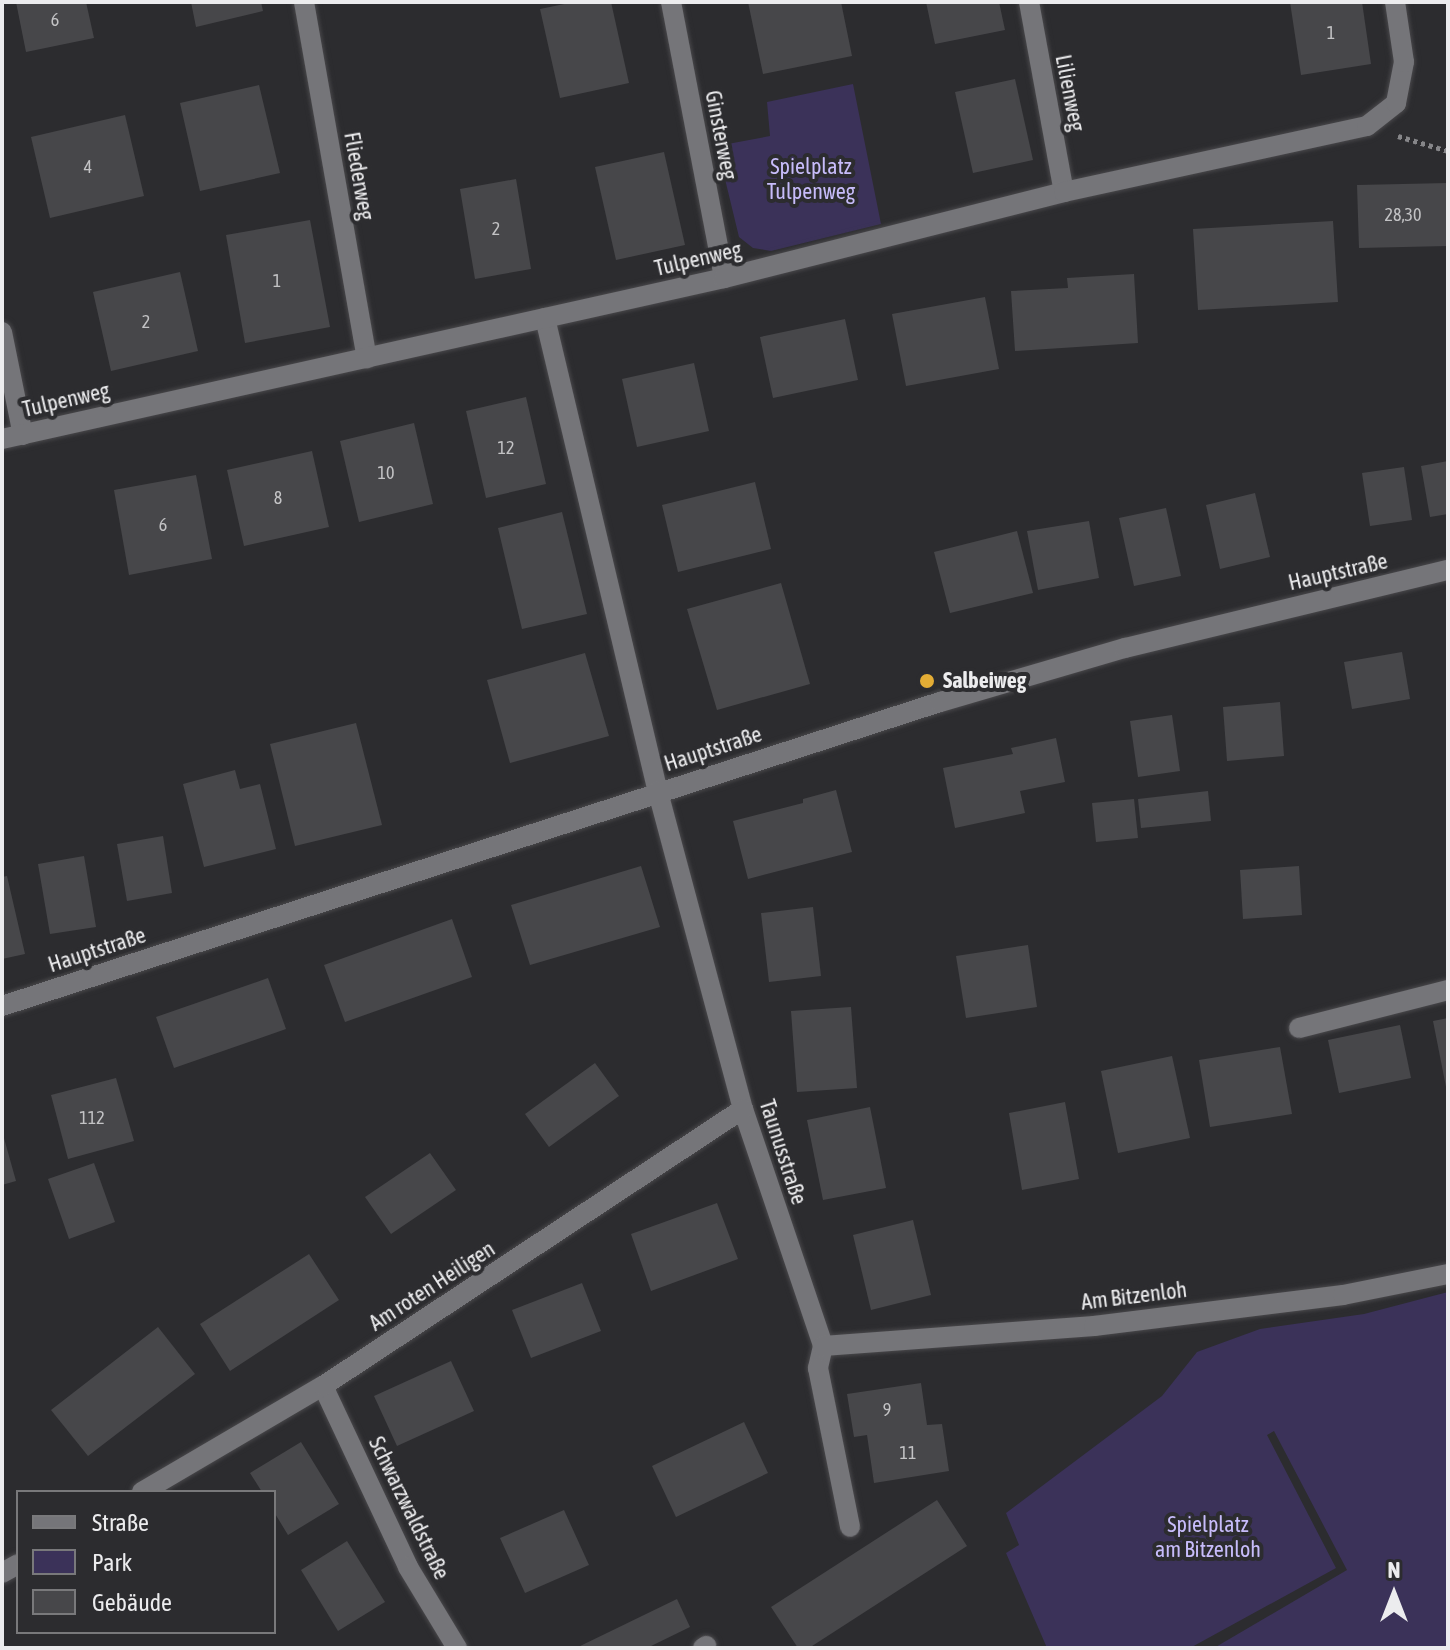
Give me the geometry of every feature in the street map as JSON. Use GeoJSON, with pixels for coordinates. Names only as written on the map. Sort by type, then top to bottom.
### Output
{"type":"FeatureCollection","features":[{"type":"Feature","properties":{"kind":"street","name":"Fliederweg"},"geometry":{"type":"LineString","coordinates":[[304,2],[367,358]]}},
{"type":"Feature","properties":{"kind":"street","name":"Ginsterweg"},"geometry":{"type":"LineString","coordinates":[[671,2],[724,278]]}},
{"type":"Feature","properties":{"kind":"street","name":"Lilienweg"},"geometry":{"type":"LineString","coordinates":[[1029,2],[1064,192]]}},
{"type":"Feature","properties":{"kind":"street","name":"Tulpenweg"},"geometry":{"type":"LineString","coordinates":[[2,439],[724,278],[1064,192],[1367,126],[1396,103],[1404,62],[1395,2]]}},
{"type":"Feature","properties":{"kind":"street"},"geometry":{"type":"LineString","coordinates":[[545,318],[658,792]]}},
{"type":"Feature","properties":{"kind":"street"},"geometry":{"type":"LineString","coordinates":[[2,332],[23,435]]}},
{"type":"Feature","properties":{"kind":"street","name":"Hauptstraße"},"geometry":{"type":"LineString","coordinates":[[2,1006],[658,792],[1125,648],[1448,570]]}},
{"type":"Feature","properties":{"kind":"street","name":"Taunusstraße"},"geometry":{"type":"LineString","coordinates":[[658,792],[743,1109],[823,1346],[818,1368],[850,1527]]}},
{"type":"Feature","properties":{"kind":"street"},"geometry":{"type":"LineString","coordinates":[[1299,1028],[1448,990]]}},
{"type":"Feature","properties":{"kind":"street","name":"Am roten Heiligen"},"geometry":{"type":"LineString","coordinates":[[145,1490],[323,1386],[743,1109]]}},
{"type":"Feature","properties":{"kind":"street","name":"Am Bitzenloh"},"geometry":{"type":"LineString","coordinates":[[823,1346],[1094,1326],[1343,1295],[1448,1274]]}},
{"type":"Feature","properties":{"kind":"street","name":"Schwarzwaldstraße"},"geometry":{"type":"LineString","coordinates":[[323,1386],[408,1567],[457,1648]]}},
{"type":"Feature","properties":{"kind":"path"},"geometry":{"type":"LineString","coordinates":[[1367,126],[1448,151]]}},
{"type":"Feature","properties":{"kind":"green space","name":"Spielplatz Tulpenweg"},"geometry":{"type":"Polygon","coordinates":[[[853,84],[881,224],[771,251],[753,248],[739,237],[717,146],[770,136],[767,102],[853,84]]]}},
{"type":"Feature","properties":{"kind":"green space","name":"Spielplatz am Bitzenloh"},"geometry":{"type":"Polygon","coordinates":[[[1448,1292],[1448,1648],[1214,1648],[1347,1570],[1274,1431],[1267,1435],[1336,1568],[1190,1648],[1047,1648],[1006,1553],[1019,1545],[1006,1513],[1162,1396],[1197,1352],[1260,1329],[1364,1314],[1448,1292]]]}},
{"type":"Feature","properties":{"kind":"building"},"geometry":{"type":"Polygon","coordinates":[[[16,2],[86,2],[94,38],[26,52],[16,2]]]}},
{"type":"Feature","properties":{"kind":"building"},"geometry":{"type":"Polygon","coordinates":[[[191,2],[261,2],[263,11],[196,27],[191,2]]]}},
{"type":"Feature","properties":{"kind":"building"},"geometry":{"type":"Polygon","coordinates":[[[574,2],[611,2],[629,83],[560,98],[540,9],[574,2]]]}},
{"type":"Feature","properties":{"kind":"building"},"geometry":{"type":"Polygon","coordinates":[[[748,2],[841,2],[852,56],[763,74],[748,2]]]}},
{"type":"Feature","properties":{"kind":"building"},"geometry":{"type":"Polygon","coordinates":[[[926,2],[999,2],[1005,30],[935,44],[926,2]]]}},
{"type":"Feature","properties":{"kind":"building"},"geometry":{"type":"Polygon","coordinates":[[[1290,2],[1362,2],[1371,64],[1301,75],[1290,2]]]}},
{"type":"Feature","properties":{"kind":"building"},"geometry":{"type":"Polygon","coordinates":[[[1015,79],[1033,160],[973,173],[955,92],[1015,79]]]}},
{"type":"Feature","properties":{"kind":"building"},"geometry":{"type":"Polygon","coordinates":[[[259,85],[280,173],[200,191],[180,103],[259,85]]]}},
{"type":"Feature","properties":{"kind":"building"},"geometry":{"type":"Polygon","coordinates":[[[125,115],[144,196],[50,218],[31,137],[125,115]]]}},
{"type":"Feature","properties":{"kind":"building"},"geometry":{"type":"Polygon","coordinates":[[[664,152],[685,245],[616,260],[595,167],[664,152]]]}},
{"type":"Feature","properties":{"kind":"building"},"geometry":{"type":"Polygon","coordinates":[[[516,179],[531,269],[475,279],[460,189],[516,179]]]}},
{"type":"Feature","properties":{"kind":"building"},"geometry":{"type":"Polygon","coordinates":[[[1448,183],[1448,246],[1359,248],[1357,185],[1448,183]]]}},
{"type":"Feature","properties":{"kind":"building"},"geometry":{"type":"Polygon","coordinates":[[[310,220],[330,327],[245,343],[226,235],[310,220]]]}},
{"type":"Feature","properties":{"kind":"building"},"geometry":{"type":"Polygon","coordinates":[[[1333,221],[1338,302],[1198,310],[1193,229],[1333,221]]]}},
{"type":"Feature","properties":{"kind":"building"},"geometry":{"type":"Polygon","coordinates":[[[180,272],[198,351],[111,371],[93,292],[180,272]]]}},
{"type":"Feature","properties":{"kind":"building"},"geometry":{"type":"Polygon","coordinates":[[[1134,274],[1138,343],[1015,351],[1011,291],[1068,288],[1067,278],[1134,274]]]}},
{"type":"Feature","properties":{"kind":"building"},"geometry":{"type":"Polygon","coordinates":[[[985,297],[999,369],[906,386],[892,314],[985,297]]]}},
{"type":"Feature","properties":{"kind":"building"},"geometry":{"type":"Polygon","coordinates":[[[845,319],[858,380],[773,398],[760,337],[845,319]]]}},
{"type":"Feature","properties":{"kind":"building"},"geometry":{"type":"Polygon","coordinates":[[[694,363],[709,431],[637,447],[622,379],[694,363]]]}},
{"type":"Feature","properties":{"kind":"building"},"geometry":{"type":"Polygon","coordinates":[[[526,397],[546,484],[486,498],[466,411],[526,397]]]}},
{"type":"Feature","properties":{"kind":"building"},"geometry":{"type":"Polygon","coordinates":[[[414,423],[433,504],[359,522],[340,441],[414,423]]]}},
{"type":"Feature","properties":{"kind":"building"},"geometry":{"type":"Polygon","coordinates":[[[312,451],[329,527],[244,546],[227,470],[312,451]]]}},
{"type":"Feature","properties":{"kind":"building"},"geometry":{"type":"Polygon","coordinates":[[[1448,461],[1448,514],[1430,517],[1421,466],[1448,461]]]}},
{"type":"Feature","properties":{"kind":"building"},"geometry":{"type":"Polygon","coordinates":[[[1404,467],[1412,520],[1370,526],[1362,473],[1404,467]]]}},
{"type":"Feature","properties":{"kind":"building"},"geometry":{"type":"Polygon","coordinates":[[[196,475],[212,559],[129,575],[114,490],[196,475]]]}},
{"type":"Feature","properties":{"kind":"building"},"geometry":{"type":"Polygon","coordinates":[[[755,482],[771,549],[678,572],[662,505],[755,482]]]}},
{"type":"Feature","properties":{"kind":"building"},"geometry":{"type":"Polygon","coordinates":[[[1255,493],[1270,557],[1220,569],[1206,505],[1255,493]]]}},
{"type":"Feature","properties":{"kind":"building"},"geometry":{"type":"Polygon","coordinates":[[[1166,508],[1181,576],[1134,586],[1119,518],[1166,508]]]}},
{"type":"Feature","properties":{"kind":"building"},"geometry":{"type":"Polygon","coordinates":[[[562,512],[587,614],[522,629],[498,528],[562,512]]]}},
{"type":"Feature","properties":{"kind":"building"},"geometry":{"type":"Polygon","coordinates":[[[1089,521],[1099,578],[1038,590],[1027,531],[1089,521]]]}},
{"type":"Feature","properties":{"kind":"building"},"geometry":{"type":"Polygon","coordinates":[[[1017,531],[1033,593],[950,613],[934,552],[1017,531]]]}},
{"type":"Feature","properties":{"kind":"building"},"geometry":{"type":"Polygon","coordinates":[[[781,583],[810,684],[717,710],[687,609],[781,583]]]}},
{"type":"Feature","properties":{"kind":"building"},"geometry":{"type":"Polygon","coordinates":[[[1402,652],[1410,699],[1352,709],[1344,662],[1402,652]]]}},
{"type":"Feature","properties":{"kind":"building"},"geometry":{"type":"Polygon","coordinates":[[[585,653],[609,736],[510,763],[487,680],[585,653]]]}},
{"type":"Feature","properties":{"kind":"building"},"geometry":{"type":"Polygon","coordinates":[[[1280,702],[1284,756],[1227,761],[1223,707],[1280,702]]]}},
{"type":"Feature","properties":{"kind":"building"},"geometry":{"type":"Polygon","coordinates":[[[1172,715],[1180,771],[1138,777],[1130,721],[1172,715]]]}},
{"type":"Feature","properties":{"kind":"building"},"geometry":{"type":"Polygon","coordinates":[[[356,723],[382,825],[295,846],[270,744],[356,723]]]}},
{"type":"Feature","properties":{"kind":"building"},"geometry":{"type":"Polygon","coordinates":[[[1056,738],[1065,782],[1020,791],[1025,813],[955,828],[943,768],[1013,754],[1011,748],[1056,738]]]}},
{"type":"Feature","properties":{"kind":"building"},"geometry":{"type":"Polygon","coordinates":[[[235,770],[240,789],[260,784],[276,849],[204,867],[183,784],[235,770]]]}},
{"type":"Feature","properties":{"kind":"building"},"geometry":{"type":"Polygon","coordinates":[[[836,790],[852,852],[748,879],[733,821],[803,803],[803,799],[836,790]]]}},
{"type":"Feature","properties":{"kind":"building"},"geometry":{"type":"Polygon","coordinates":[[[1208,791],[1211,821],[1141,828],[1138,799],[1208,791]]]}},
{"type":"Feature","properties":{"kind":"building"},"geometry":{"type":"Polygon","coordinates":[[[1134,799],[1138,838],[1096,842],[1092,803],[1134,799]]]}},
{"type":"Feature","properties":{"kind":"building"},"geometry":{"type":"Polygon","coordinates":[[[163,836],[172,893],[127,901],[117,844],[163,836]]]}},
{"type":"Feature","properties":{"kind":"building"},"geometry":{"type":"Polygon","coordinates":[[[84,856],[96,927],[50,934],[38,864],[84,856]]]}},
{"type":"Feature","properties":{"kind":"building"},"geometry":{"type":"Polygon","coordinates":[[[641,866],[660,927],[530,965],[511,905],[641,866]]]}},
{"type":"Feature","properties":{"kind":"building"},"geometry":{"type":"Polygon","coordinates":[[[1299,866],[1302,915],[1243,919],[1240,870],[1299,866]]]}},
{"type":"Feature","properties":{"kind":"building"},"geometry":{"type":"Polygon","coordinates":[[[7,876],[25,954],[2,959],[2,877],[7,876]]]}},
{"type":"Feature","properties":{"kind":"building"},"geometry":{"type":"Polygon","coordinates":[[[813,907],[821,976],[769,982],[761,913],[813,907]]]}},
{"type":"Feature","properties":{"kind":"building"},"geometry":{"type":"Polygon","coordinates":[[[452,919],[472,977],[345,1022],[324,965],[452,919]]]}},
{"type":"Feature","properties":{"kind":"building"},"geometry":{"type":"Polygon","coordinates":[[[1028,945],[1037,1007],[966,1018],[956,956],[1028,945]]]}},
{"type":"Feature","properties":{"kind":"building"},"geometry":{"type":"Polygon","coordinates":[[[268,978],[286,1029],[174,1068],[156,1017],[268,978]]]}},
{"type":"Feature","properties":{"kind":"building"},"geometry":{"type":"Polygon","coordinates":[[[851,1007],[857,1088],[797,1092],[791,1011],[851,1007]]]}},
{"type":"Feature","properties":{"kind":"building"},"geometry":{"type":"Polygon","coordinates":[[[1448,1018],[1448,1092],[1447,1092],[1433,1021],[1448,1018]]]}},
{"type":"Feature","properties":{"kind":"building"},"geometry":{"type":"Polygon","coordinates":[[[1400,1025],[1411,1078],[1339,1093],[1328,1040],[1400,1025]]]}},
{"type":"Feature","properties":{"kind":"building"},"geometry":{"type":"Polygon","coordinates":[[[1280,1047],[1292,1114],[1210,1127],[1199,1060],[1280,1047]]]}},
{"type":"Feature","properties":{"kind":"building"},"geometry":{"type":"Polygon","coordinates":[[[1172,1056],[1190,1138],[1118,1153],[1101,1071],[1172,1056]]]}},
{"type":"Feature","properties":{"kind":"building"},"geometry":{"type":"Polygon","coordinates":[[[595,1063],[619,1096],[549,1147],[525,1114],[595,1063]]]}},
{"type":"Feature","properties":{"kind":"building"},"geometry":{"type":"Polygon","coordinates":[[[116,1078],[134,1141],[68,1159],[51,1095],[116,1078]]]}},
{"type":"Feature","properties":{"kind":"building"},"geometry":{"type":"Polygon","coordinates":[[[1065,1102],[1079,1179],[1022,1190],[1009,1113],[1065,1102]]]}},
{"type":"Feature","properties":{"kind":"building"},"geometry":{"type":"Polygon","coordinates":[[[870,1107],[886,1188],[823,1200],[807,1120],[870,1107]]]}},
{"type":"Feature","properties":{"kind":"building"},"geometry":{"type":"Polygon","coordinates":[[[2,1131],[16,1181],[2,1185],[2,1131]]]}},
{"type":"Feature","properties":{"kind":"building"},"geometry":{"type":"Polygon","coordinates":[[[430,1153],[456,1190],[391,1234],[365,1197],[430,1153]]]}},
{"type":"Feature","properties":{"kind":"building"},"geometry":{"type":"Polygon","coordinates":[[[94,1163],[115,1222],[69,1239],[48,1179],[94,1163]]]}},
{"type":"Feature","properties":{"kind":"building"},"geometry":{"type":"Polygon","coordinates":[[[717,1203],[738,1259],[651,1291],[631,1234],[717,1203]]]}},
{"type":"Feature","properties":{"kind":"building"},"geometry":{"type":"Polygon","coordinates":[[[913,1220],[931,1295],[871,1310],[853,1235],[913,1220]]]}},
{"type":"Feature","properties":{"kind":"building"},"geometry":{"type":"Polygon","coordinates":[[[309,1254],[339,1300],[230,1371],[200,1324],[309,1254]]]}},
{"type":"Feature","properties":{"kind":"building"},"geometry":{"type":"Polygon","coordinates":[[[582,1283],[601,1331],[531,1358],[512,1310],[582,1283]]]}},
{"type":"Feature","properties":{"kind":"building"},"geometry":{"type":"Polygon","coordinates":[[[158,1327],[195,1374],[88,1456],[51,1410],[158,1327]]]}},
{"type":"Feature","properties":{"kind":"building"},"geometry":{"type":"Polygon","coordinates":[[[451,1361],[474,1411],[397,1446],[374,1396],[451,1361]]]}},
{"type":"Feature","properties":{"kind":"building"},"geometry":{"type":"Polygon","coordinates":[[[921,1383],[927,1425],[942,1424],[949,1471],[874,1483],[867,1435],[854,1437],[847,1394],[921,1383]]]}},
{"type":"Feature","properties":{"kind":"building"},"geometry":{"type":"Polygon","coordinates":[[[744,1422],[768,1473],[676,1517],[652,1466],[744,1422]]]}},
{"type":"Feature","properties":{"kind":"building"},"geometry":{"type":"Polygon","coordinates":[[[301,1442],[339,1504],[288,1535],[276,1515],[276,1490],[261,1490],[250,1473],[301,1442]]]}},
{"type":"Feature","properties":{"kind":"building"},"geometry":{"type":"Polygon","coordinates":[[[937,1500],[967,1546],[809,1648],[798,1648],[771,1607],[937,1500]]]}},
{"type":"Feature","properties":{"kind":"building"},"geometry":{"type":"Polygon","coordinates":[[[564,1510],[589,1565],[525,1593],[500,1538],[564,1510]]]}},
{"type":"Feature","properties":{"kind":"building"},"geometry":{"type":"Polygon","coordinates":[[[347,1541],[385,1602],[338,1631],[301,1570],[347,1541]]]}},
{"type":"Feature","properties":{"kind":"building"},"geometry":{"type":"Polygon","coordinates":[[[677,1599],[690,1627],[647,1648],[576,1648],[677,1599]]]}},
{"type":"Feature","properties":{"kind":"place","name":"Salbeiweg"},"geometry":{"type":"Point","coordinates":[927,681]}}]}
